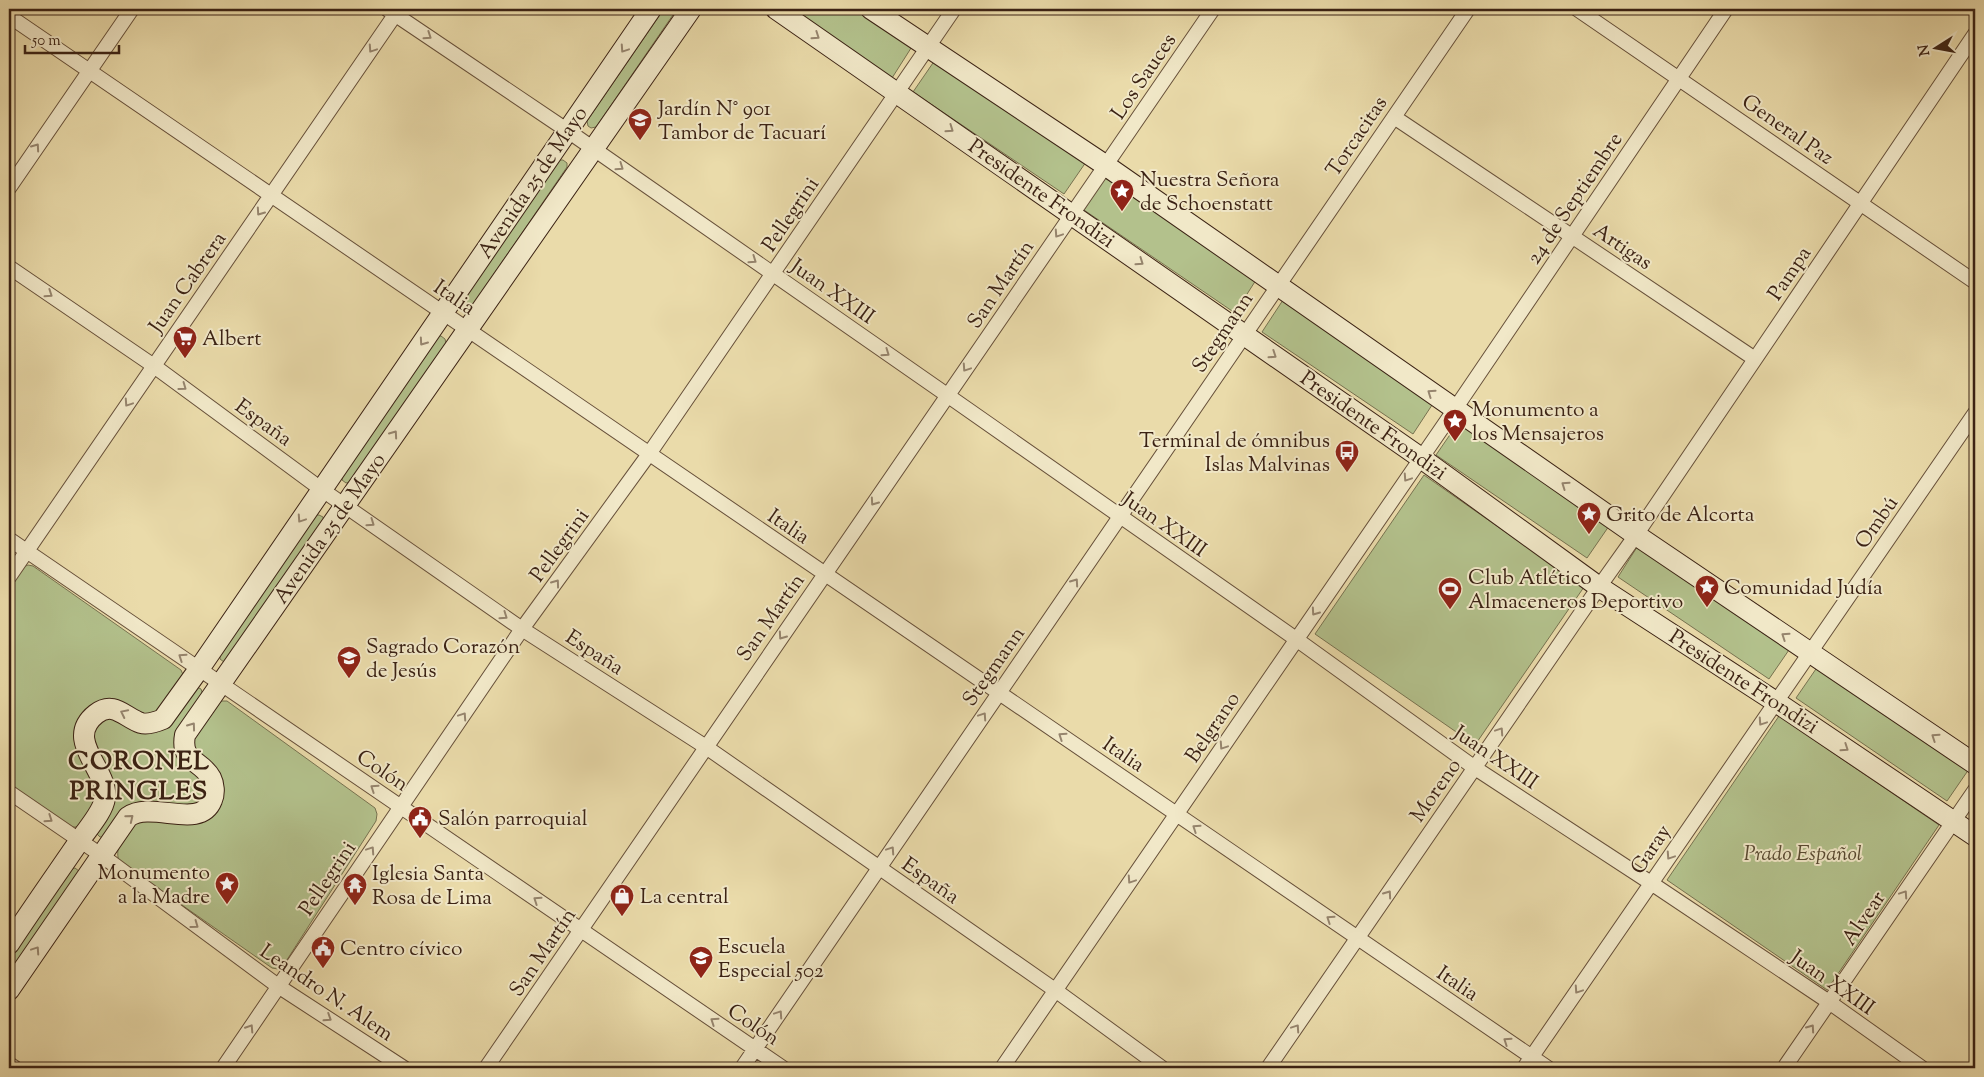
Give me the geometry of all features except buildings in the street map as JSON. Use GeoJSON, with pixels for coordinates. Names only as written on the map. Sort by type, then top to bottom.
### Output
{"type":"FeatureCollection","features":[{"type":"Feature","properties":{"kind":"main road","name":"Avenida 25 de Mayo"},"geometry":{"type":"LineString","coordinates":[[9,944],[101,809],[105,798],[103,785],[86,747],[84,733],[88,724],[96,714],[110,710],[123,712],[143,723],[156,722],[162,719],[199,669],[651,9]]}},
{"type":"Feature","properties":{"kind":"main road","name":"Avenida 25 de Mayo"},"geometry":{"type":"LineString","coordinates":[[9,990],[128,817],[141,812],[160,812],[189,816],[197,814],[210,805],[214,790],[210,776],[187,756],[183,745],[185,735],[691,9]]}},
{"type":"Feature","properties":{"kind":"main road","name":"Presidente Frondizi"},"geometry":{"type":"LineString","coordinates":[[776,9],[898,92],[1244,336],[1421,458],[1599,586],[1975,836]]}},
{"type":"Feature","properties":{"kind":"main road"},"geometry":{"type":"LineString","coordinates":[[871,9],[1105,165],[1636,535],[1975,764]]}},
{"type":"Feature","properties":{"kind":"street"},"geometry":{"type":"LineString","coordinates":[[9,188],[132,9]]}},
{"type":"Feature","properties":{"kind":"street","name":"Pellegrini"},"geometry":{"type":"LineString","coordinates":[[223,1068],[522,629],[649,454],[954,9]]}},
{"type":"Feature","properties":{"kind":"street","name":"Los Sauces"},"geometry":{"type":"LineString","coordinates":[[1105,165],[1213,9]]}},
{"type":"Feature","properties":{"kind":"street","name":"Torcacitas"},"geometry":{"type":"LineString","coordinates":[[1278,286],[1468,9]]}},
{"type":"Feature","properties":{"kind":"street","name":"General Paz"},"geometry":{"type":"LineString","coordinates":[[1577,9],[1975,282]]}},
{"type":"Feature","properties":{"kind":"street","name":"24 de Septiembre"},"geometry":{"type":"LineString","coordinates":[[1455,409],[1726,9]]}},
{"type":"Feature","properties":{"kind":"street","name":"Juan XXIII"},"geometry":{"type":"LineString","coordinates":[[394,11],[1296,639],[1475,768],[1652,883],[1829,1002],[1922,1068]]}},
{"type":"Feature","properties":{"kind":"street","name":"Juan Cabrera"},"geometry":{"type":"LineString","coordinates":[[9,577],[271,196],[394,11]]}},
{"type":"Feature","properties":{"kind":"street","name":"Italia"},"geometry":{"type":"LineString","coordinates":[[9,16],[1358,938],[1528,1063],[1548,1068]]}},
{"type":"Feature","properties":{"kind":"street","name":"Pampa"},"geometry":{"type":"LineString","coordinates":[[1636,535],[1975,34]]}},
{"type":"Feature","properties":{"kind":"street","name":"Artigas"},"geometry":{"type":"LineString","coordinates":[[1394,117],[1755,359]]}},
{"type":"Feature","properties":{"kind":"street","name":"San Martín"},"geometry":{"type":"LineString","coordinates":[[486,1068],[1105,165]]}},
{"type":"Feature","properties":{"kind":"street","name":"España"},"geometry":{"type":"LineString","coordinates":[[9,267],[154,366],[321,489],[522,629],[706,747],[1055,990],[1162,1068]]}},
{"type":"Feature","properties":{"kind":"street","name":"Stegmann"},"geometry":{"type":"LineString","coordinates":[[742,1068],[1278,286]]}},
{"type":"Feature","properties":{"kind":"street","name":"Belgrano"},"geometry":{"type":"LineString","coordinates":[[1002,1068],[1455,409]]}},
{"type":"Feature","properties":{"kind":"street","name":"Ombú"},"geometry":{"type":"LineString","coordinates":[[1810,653],[1975,413]]}},
{"type":"Feature","properties":{"kind":"street","name":"Moreno"},"geometry":{"type":"LineString","coordinates":[[1268,1068],[1636,535]]}},
{"type":"Feature","properties":{"kind":"street","name":"Colón"},"geometry":{"type":"LineString","coordinates":[[9,539],[783,1068]]}},
{"type":"Feature","properties":{"kind":"street","name":"Garay"},"geometry":{"type":"LineString","coordinates":[[1528,1063],[1810,653]]}},
{"type":"Feature","properties":{"kind":"street","name":"Alvear"},"geometry":{"type":"LineString","coordinates":[[1784,1068],[1975,790]]}},
{"type":"Feature","properties":{"kind":"street","name":"Leandro N. Alem"},"geometry":{"type":"LineString","coordinates":[[9,792],[101,855],[278,986],[404,1068]]}},
{"type":"Feature","properties":{"kind":"street"},"geometry":{"type":"LineString","coordinates":[[9,1064],[15,1068]]}},
{"type":"Feature","properties":{"kind":"green space"},"geometry":{"type":"Polygon","coordinates":[[[664,9],[677,9],[596,127],[591,128],[588,126],[587,121],[664,9]]]}},
{"type":"Feature","properties":{"kind":"green space"},"geometry":{"type":"Polygon","coordinates":[[[790,9],[859,9],[913,45],[892,78],[790,9]]]}},
{"type":"Feature","properties":{"kind":"green space"},"geometry":{"type":"Polygon","coordinates":[[[935,60],[1086,162],[1064,194],[913,92],[935,60]]]}},
{"type":"Feature","properties":{"kind":"green space"},"geometry":{"type":"Polygon","coordinates":[[[558,160],[563,160],[567,163],[567,167],[472,306],[467,307],[463,300],[558,160]]]}},
{"type":"Feature","properties":{"kind":"green space"},"geometry":{"type":"Polygon","coordinates":[[[1105,178],[1256,280],[1235,313],[1084,210],[1105,178]]]}},
{"type":"Feature","properties":{"kind":"green space"},"geometry":{"type":"Polygon","coordinates":[[[1283,300],[1434,402],[1413,434],[1262,332],[1283,300]]]}},
{"type":"Feature","properties":{"kind":"green space"},"geometry":{"type":"Polygon","coordinates":[[[437,336],[445,339],[446,343],[350,482],[346,483],[342,480],[342,476],[437,336]]]}},
{"type":"Feature","properties":{"kind":"green space"},"geometry":{"type":"Polygon","coordinates":[[[1458,423],[1609,526],[1587,558],[1436,455],[1458,423]]]}},
{"type":"Feature","properties":{"kind":"green space","name":"Club Atlético Almaceneros Deportivo"},"geometry":{"type":"Polygon","coordinates":[[[1424,475],[1584,587],[1475,745],[1315,634],[1424,475]]]}},
{"type":"Feature","properties":{"kind":"green space"},"geometry":{"type":"Polygon","coordinates":[[[315,515],[323,517],[324,521],[228,660],[224,662],[220,659],[220,654],[315,515]]]}},
{"type":"Feature","properties":{"kind":"green space"},"geometry":{"type":"Polygon","coordinates":[[[1639,544],[1791,647],[1769,679],[1618,577],[1639,544]]]}},
{"type":"Feature","properties":{"kind":"green space"},"geometry":{"type":"Polygon","coordinates":[[[33,566],[181,670],[184,677],[154,716],[90,711],[101,797],[79,827],[70,827],[9,784],[9,587],[23,567],[33,566]]]}},
{"type":"Feature","properties":{"kind":"green space"},"geometry":{"type":"Polygon","coordinates":[[[1818,666],[1969,769],[1947,801],[1796,698],[1818,666]]]}},
{"type":"Feature","properties":{"kind":"green space"},"geometry":{"type":"Polygon","coordinates":[[[197,687],[201,689],[203,695],[182,728],[204,777],[205,802],[169,807],[104,837],[100,837],[96,833],[109,801],[90,728],[104,716],[135,726],[197,687]]]}},
{"type":"Feature","properties":{"kind":"green space"},"geometry":{"type":"Polygon","coordinates":[[[221,701],[227,701],[375,808],[377,814],[376,821],[283,966],[278,969],[272,968],[119,861],[118,851],[121,841],[131,821],[214,807],[189,746],[221,701]]]}},
{"type":"Feature","properties":{"kind":"green space","name":"Prado Español"},"geometry":{"type":"Polygon","coordinates":[[[1779,716],[1939,825],[1827,990],[1667,880],[1779,716]]]}},
{"type":"Feature","properties":{"kind":"green space"},"geometry":{"type":"Polygon","coordinates":[[[75,868],[79,871],[9,978],[9,959],[71,869],[75,868]]]}},
{"type":"Feature","properties":{"kind":"place","name":"Jardín N° 901 Tambor de Tacuarí"},"geometry":{"type":"Point","coordinates":[640,141]}},
{"type":"Feature","properties":{"kind":"place","name":"Nuestra Señora de Schoenstatt"},"geometry":{"type":"Point","coordinates":[1122,212]}},
{"type":"Feature","properties":{"kind":"place","name":"Albert"},"geometry":{"type":"Point","coordinates":[185,359]}},
{"type":"Feature","properties":{"kind":"place","name":"Monumento a los Mensajeros"},"geometry":{"type":"Point","coordinates":[1455,442]}},
{"type":"Feature","properties":{"kind":"place","name":"Terminal de ómnibus Islas Malvinas"},"geometry":{"type":"Point","coordinates":[1347,473]}},
{"type":"Feature","properties":{"kind":"place","name":"Grito de Alcorta"},"geometry":{"type":"Point","coordinates":[1589,535]}},
{"type":"Feature","properties":{"kind":"place","name":"Comunidad Judía"},"geometry":{"type":"Point","coordinates":[1707,608]}},
{"type":"Feature","properties":{"kind":"place","name":"Club Atlético Almaceneros Deportivo"},"geometry":{"type":"Point","coordinates":[1450,610]}},
{"type":"Feature","properties":{"kind":"place","name":"Sagrado Corazón de Jesús"},"geometry":{"type":"Point","coordinates":[349,679]}},
{"type":"Feature","properties":{"kind":"place","name":"Salón parroquial"},"geometry":{"type":"Point","coordinates":[420,839]}},
{"type":"Feature","properties":{"kind":"place","name":"Monumento a la Madre"},"geometry":{"type":"Point","coordinates":[227,905]}},
{"type":"Feature","properties":{"kind":"place","name":"Iglesia Santa Rosa de Lima"},"geometry":{"type":"Point","coordinates":[355,906]}},
{"type":"Feature","properties":{"kind":"place","name":"La central"},"geometry":{"type":"Point","coordinates":[622,917]}},
{"type":"Feature","properties":{"kind":"place","name":"Centro cívico"},"geometry":{"type":"Point","coordinates":[323,969]}},
{"type":"Feature","properties":{"kind":"place","name":"Escuela Especial 502"},"geometry":{"type":"Point","coordinates":[701,979]}},
{"type":"Feature","properties":{"kind":"district","name":"CORONEL PRINGLES"},"geometry":{"type":"Point","coordinates":[139,775]}}]}
